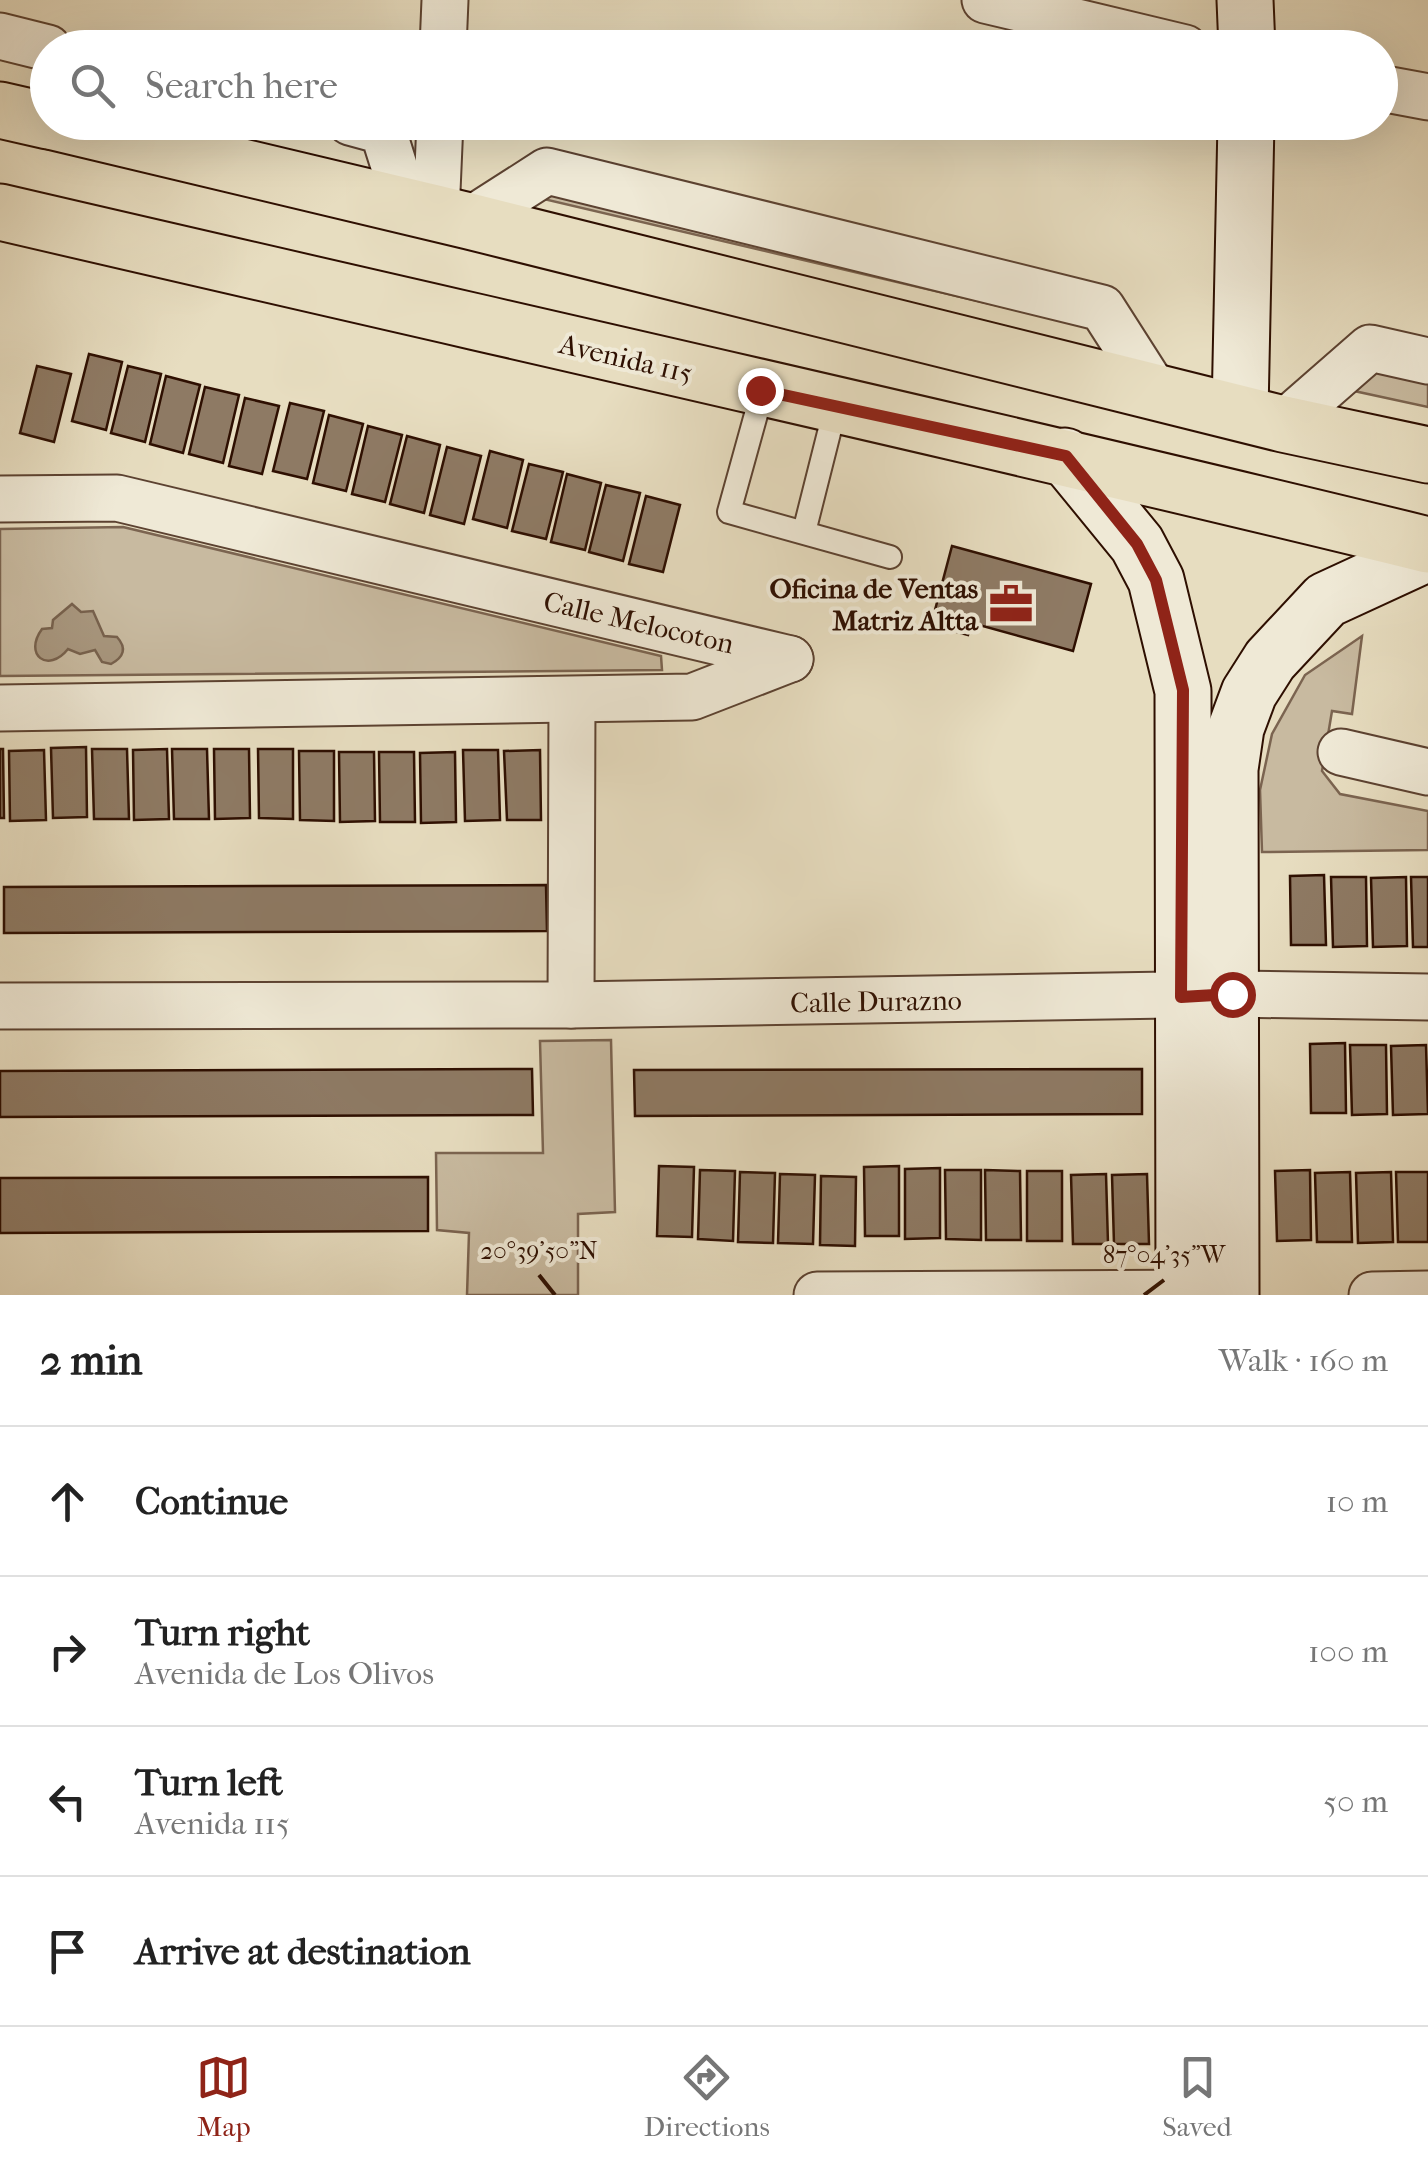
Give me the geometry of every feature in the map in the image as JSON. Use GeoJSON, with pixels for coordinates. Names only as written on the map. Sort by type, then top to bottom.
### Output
{"type":"FeatureCollection","features":[{"type":"Feature","properties":{"kind":"main road"},"geometry":{"type":"LineString","coordinates":[[0,110],[30,117]]}},
{"type":"Feature","properties":{"kind":"main road"},"geometry":{"type":"LineString","coordinates":[[127,140],[1428,456]]}},
{"type":"Feature","properties":{"kind":"main road","name":"Avenida 115"},"geometry":{"type":"LineString","coordinates":[[0,212],[1066,456],[1428,549]]}},
{"type":"Feature","properties":{"kind":"street"},"geometry":{"type":"LineString","coordinates":[[444,30],[445,0]]}},
{"type":"Feature","properties":{"kind":"street"},"geometry":{"type":"LineString","coordinates":[[985,0],[1110,30]]}},
{"type":"Feature","properties":{"kind":"street"},"geometry":{"type":"LineString","coordinates":[[1245,0],[1246,30]]}},
{"type":"Feature","properties":{"kind":"street"},"geometry":{"type":"LineString","coordinates":[[0,36],[30,44]]}},
{"type":"Feature","properties":{"kind":"street"},"geometry":{"type":"LineString","coordinates":[[1398,91],[1428,97]]}},
{"type":"Feature","properties":{"kind":"street"},"geometry":{"type":"LineString","coordinates":[[390,140],[438,214]]}},
{"type":"Feature","properties":{"kind":"street"},"geometry":{"type":"LineString","coordinates":[[438,214],[440,140]]}},
{"type":"Feature","properties":{"kind":"street"},"geometry":{"type":"LineString","coordinates":[[1247,140],[1262,418],[1370,348],[1428,361]]}},
{"type":"Feature","properties":{"kind":"street"},"geometry":{"type":"LineString","coordinates":[[1066,456],[1137,544],[1156,580],[1183,690],[1224,995]]}},
{"type":"Feature","properties":{"kind":"street","name":"Calle Melocoton"},"geometry":{"type":"LineString","coordinates":[[0,499],[118,498],[790,659],[692,698],[0,708]]}},
{"type":"Feature","properties":{"kind":"street"},"geometry":{"type":"LineString","coordinates":[[817,1295],[1204,1294],[1224,995],[1230,769],[1236,728],[1249,693],[1270,660],[1326,600],[1428,549]]}},
{"type":"Feature","properties":{"kind":"street"},"geometry":{"type":"LineString","coordinates":[[1183,690],[1249,693]]}},
{"type":"Feature","properties":{"kind":"street"},"geometry":{"type":"LineString","coordinates":[[571,1005],[572,701]]}},
{"type":"Feature","properties":{"kind":"street"},"geometry":{"type":"LineString","coordinates":[[1341,752],[1428,772]]}},
{"type":"Feature","properties":{"kind":"street","name":"Calle Durazno"},"geometry":{"type":"LineString","coordinates":[[0,1006],[571,1005],[1224,995],[1428,997]]}},
{"type":"Feature","properties":{"kind":"street"},"geometry":{"type":"LineString","coordinates":[[1372,1295],[1428,1294]]}},
{"type":"Feature","properties":{"kind":"lane"},"geometry":{"type":"LineString","coordinates":[[760,400],[729,512],[890,557]]}},
{"type":"Feature","properties":{"kind":"lane"},"geometry":{"type":"LineString","coordinates":[[804,532],[836,405]]}},
{"type":"Feature","properties":{"kind":"shaded area"},"geometry":{"type":"Polygon","coordinates":[[[550,186],[1093,328],[535,197],[550,186]]]}},
{"type":"Feature","properties":{"kind":"shaded area"},"geometry":{"type":"Polygon","coordinates":[[[1371,369],[1428,381],[1428,407],[1345,389],[1371,369]]]}},
{"type":"Feature","properties":{"kind":"shaded area"},"geometry":{"type":"Polygon","coordinates":[[[123,527],[661,656],[662,670],[0,676],[0,529],[123,527]]]}},
{"type":"Feature","properties":{"kind":"shaded area"},"geometry":{"type":"Polygon","coordinates":[[[72,604],[81,612],[93,611],[104,636],[120,641],[123,652],[111,664],[102,662],[95,650],[80,654],[68,649],[53,660],[40,658],[35,647],[42,629],[52,628],[53,620],[72,604]]]}},
{"type":"Feature","properties":{"kind":"shaded area"},"geometry":{"type":"Polygon","coordinates":[[[1362,636],[1352,714],[1332,711],[1322,771],[1340,794],[1428,811],[1428,850],[1262,852],[1260,790],[1272,734],[1305,675],[1362,636]]]}},
{"type":"Feature","properties":{"kind":"shaded area"},"geometry":{"type":"Polygon","coordinates":[[[611,1040],[615,1212],[578,1214],[578,1295],[467,1295],[469,1233],[437,1230],[436,1153],[543,1153],[540,1041],[611,1040]]]}},
{"type":"Feature","properties":{"kind":"building"},"geometry":{"type":"Polygon","coordinates":[[[89,354],[122,362],[106,430],[72,421],[89,354]]]}},
{"type":"Feature","properties":{"kind":"building"},"geometry":{"type":"Polygon","coordinates":[[[37,366],[71,374],[54,442],[20,433],[37,366]]]}},
{"type":"Feature","properties":{"kind":"building"},"geometry":{"type":"Polygon","coordinates":[[[128,366],[161,374],[145,442],[111,433],[128,366]]]}},
{"type":"Feature","properties":{"kind":"building"},"geometry":{"type":"Polygon","coordinates":[[[166,376],[200,385],[183,453],[150,444],[166,376]]]}},
{"type":"Feature","properties":{"kind":"building"},"geometry":{"type":"Polygon","coordinates":[[[205,387],[239,395],[223,463],[189,454],[205,387]]]}},
{"type":"Feature","properties":{"kind":"building"},"geometry":{"type":"Polygon","coordinates":[[[245,398],[279,406],[262,474],[229,466],[245,398]]]}},
{"type":"Feature","properties":{"kind":"building"},"geometry":{"type":"Polygon","coordinates":[[[290,403],[324,411],[307,479],[273,471],[290,403]]]}},
{"type":"Feature","properties":{"kind":"building"},"geometry":{"type":"Polygon","coordinates":[[[329,415],[363,424],[346,491],[313,483],[329,415]]]}},
{"type":"Feature","properties":{"kind":"building"},"geometry":{"type":"Polygon","coordinates":[[[368,426],[402,435],[385,502],[352,494],[368,426]]]}},
{"type":"Feature","properties":{"kind":"building"},"geometry":{"type":"Polygon","coordinates":[[[407,436],[440,445],[424,513],[390,504],[407,436]]]}},
{"type":"Feature","properties":{"kind":"building"},"geometry":{"type":"Polygon","coordinates":[[[447,447],[481,456],[464,524],[430,515],[447,447]]]}},
{"type":"Feature","properties":{"kind":"building"},"geometry":{"type":"Polygon","coordinates":[[[490,451],[523,460],[507,528],[473,519],[490,451]]]}},
{"type":"Feature","properties":{"kind":"building"},"geometry":{"type":"Polygon","coordinates":[[[529,464],[563,472],[546,539],[512,531],[529,464]]]}},
{"type":"Feature","properties":{"kind":"building"},"geometry":{"type":"Polygon","coordinates":[[[567,474],[601,483],[585,550],[551,542],[567,474]]]}},
{"type":"Feature","properties":{"kind":"building"},"geometry":{"type":"Polygon","coordinates":[[[606,485],[640,493],[623,561],[589,552],[606,485]]]}},
{"type":"Feature","properties":{"kind":"building"},"geometry":{"type":"Polygon","coordinates":[[[646,496],[680,505],[663,572],[629,564],[646,496]]]}},
{"type":"Feature","properties":{"kind":"building","name":"Oficina de Ventas Matriz Altta"},"geometry":{"type":"Polygon","coordinates":[[[952,546],[1091,584],[1073,651],[972,623],[968,635],[931,625],[952,546]]]}},
{"type":"Feature","properties":{"kind":"building"},"geometry":{"type":"Polygon","coordinates":[[[86,747],[87,817],[53,818],[51,748],[86,747]]]}},
{"type":"Feature","properties":{"kind":"building"},"geometry":{"type":"Polygon","coordinates":[[[3,749],[4,818],[0,818],[3,749]]]}},
{"type":"Feature","properties":{"kind":"building"},"geometry":{"type":"Polygon","coordinates":[[[92,749],[127,749],[129,819],[94,819],[92,749]]]}},
{"type":"Feature","properties":{"kind":"building"},"geometry":{"type":"Polygon","coordinates":[[[167,749],[169,819],[134,820],[133,750],[167,749]]]}},
{"type":"Feature","properties":{"kind":"building"},"geometry":{"type":"Polygon","coordinates":[[[172,749],[207,749],[209,819],[174,819],[172,749]]]}},
{"type":"Feature","properties":{"kind":"building"},"geometry":{"type":"Polygon","coordinates":[[[214,749],[249,749],[250,818],[215,819],[214,749]]]}},
{"type":"Feature","properties":{"kind":"building"},"geometry":{"type":"Polygon","coordinates":[[[258,749],[293,749],[293,819],[259,818],[258,749]]]}},
{"type":"Feature","properties":{"kind":"building"},"geometry":{"type":"Polygon","coordinates":[[[44,750],[46,820],[10,821],[9,751],[44,750]]]}},
{"type":"Feature","properties":{"kind":"building"},"geometry":{"type":"Polygon","coordinates":[[[463,750],[498,750],[500,820],[465,821],[463,750]]]}},
{"type":"Feature","properties":{"kind":"building"},"geometry":{"type":"Polygon","coordinates":[[[540,750],[541,820],[507,820],[504,751],[540,750]]]}},
{"type":"Feature","properties":{"kind":"building"},"geometry":{"type":"Polygon","coordinates":[[[299,751],[334,751],[334,821],[300,820],[299,751]]]}},
{"type":"Feature","properties":{"kind":"building"},"geometry":{"type":"Polygon","coordinates":[[[339,752],[374,752],[375,821],[340,822],[339,752]]]}},
{"type":"Feature","properties":{"kind":"building"},"geometry":{"type":"Polygon","coordinates":[[[379,752],[414,752],[415,822],[380,822],[379,752]]]}},
{"type":"Feature","properties":{"kind":"building"},"geometry":{"type":"Polygon","coordinates":[[[455,752],[456,822],[421,823],[420,753],[455,752]]]}},
{"type":"Feature","properties":{"kind":"building"},"geometry":{"type":"Polygon","coordinates":[[[1324,875],[1326,945],[1291,945],[1290,876],[1324,875]]]}},
{"type":"Feature","properties":{"kind":"building"},"geometry":{"type":"Polygon","coordinates":[[[1331,877],[1366,877],[1367,946],[1333,947],[1331,877]]]}},
{"type":"Feature","properties":{"kind":"building"},"geometry":{"type":"Polygon","coordinates":[[[1406,877],[1407,946],[1373,947],[1371,878],[1406,877]]]}},
{"type":"Feature","properties":{"kind":"building"},"geometry":{"type":"Polygon","coordinates":[[[1411,877],[1428,877],[1428,947],[1413,947],[1411,877]]]}},
{"type":"Feature","properties":{"kind":"building"},"geometry":{"type":"Polygon","coordinates":[[[546,885],[547,931],[4,933],[4,887],[546,885]]]}},
{"type":"Feature","properties":{"kind":"building"},"geometry":{"type":"Polygon","coordinates":[[[1345,1043],[1346,1113],[1311,1113],[1310,1044],[1345,1043]]]}},
{"type":"Feature","properties":{"kind":"building"},"geometry":{"type":"Polygon","coordinates":[[[1350,1045],[1386,1045],[1387,1114],[1352,1115],[1350,1045]]]}},
{"type":"Feature","properties":{"kind":"building"},"geometry":{"type":"Polygon","coordinates":[[[1426,1045],[1428,1114],[1393,1115],[1391,1046],[1426,1045]]]}},
{"type":"Feature","properties":{"kind":"building"},"geometry":{"type":"Polygon","coordinates":[[[532,1069],[533,1115],[0,1117],[0,1071],[532,1069]]]}},
{"type":"Feature","properties":{"kind":"building"},"geometry":{"type":"Polygon","coordinates":[[[1142,1069],[1142,1114],[635,1116],[634,1070],[1142,1069]]]}},
{"type":"Feature","properties":{"kind":"building"},"geometry":{"type":"Polygon","coordinates":[[[659,1166],[694,1167],[692,1237],[657,1236],[659,1166]]]}},
{"type":"Feature","properties":{"kind":"building"},"geometry":{"type":"Polygon","coordinates":[[[899,1166],[899,1236],[865,1236],[864,1167],[899,1166]]]}},
{"type":"Feature","properties":{"kind":"building"},"geometry":{"type":"Polygon","coordinates":[[[940,1168],[940,1238],[905,1239],[905,1169],[940,1168]]]}},
{"type":"Feature","properties":{"kind":"building"},"geometry":{"type":"Polygon","coordinates":[[[700,1170],[735,1171],[733,1241],[698,1239],[700,1170]]]}},
{"type":"Feature","properties":{"kind":"building"},"geometry":{"type":"Polygon","coordinates":[[[945,1170],[981,1170],[981,1240],[946,1239],[945,1170]]]}},
{"type":"Feature","properties":{"kind":"building"},"geometry":{"type":"Polygon","coordinates":[[[985,1170],[1020,1171],[1021,1240],[986,1240],[985,1170]]]}},
{"type":"Feature","properties":{"kind":"building"},"geometry":{"type":"Polygon","coordinates":[[[1310,1170],[1311,1240],[1277,1241],[1275,1171],[1310,1170]]]}},
{"type":"Feature","properties":{"kind":"building"},"geometry":{"type":"Polygon","coordinates":[[[1027,1171],[1062,1171],[1062,1241],[1027,1241],[1027,1171]]]}},
{"type":"Feature","properties":{"kind":"building"},"geometry":{"type":"Polygon","coordinates":[[[740,1172],[775,1173],[773,1243],[738,1242],[740,1172]]]}},
{"type":"Feature","properties":{"kind":"building"},"geometry":{"type":"Polygon","coordinates":[[[1350,1172],[1352,1242],[1317,1242],[1315,1173],[1350,1172]]]}},
{"type":"Feature","properties":{"kind":"building"},"geometry":{"type":"Polygon","coordinates":[[[1391,1172],[1393,1242],[1358,1243],[1356,1173],[1391,1172]]]}},
{"type":"Feature","properties":{"kind":"building"},"geometry":{"type":"Polygon","coordinates":[[[1396,1172],[1428,1172],[1428,1242],[1398,1242],[1396,1172]]]}},
{"type":"Feature","properties":{"kind":"building"},"geometry":{"type":"Polygon","coordinates":[[[780,1174],[815,1175],[813,1244],[778,1243],[780,1174]]]}},
{"type":"Feature","properties":{"kind":"building"},"geometry":{"type":"Polygon","coordinates":[[[1106,1174],[1108,1244],[1073,1244],[1071,1175],[1106,1174]]]}},
{"type":"Feature","properties":{"kind":"building"},"geometry":{"type":"Polygon","coordinates":[[[1147,1174],[1149,1244],[1114,1244],[1112,1175],[1147,1174]]]}},
{"type":"Feature","properties":{"kind":"building"},"geometry":{"type":"Polygon","coordinates":[[[821,1176],[856,1177],[855,1246],[820,1245],[821,1176]]]}},
{"type":"Feature","properties":{"kind":"building"},"geometry":{"type":"Polygon","coordinates":[[[428,1177],[428,1231],[0,1233],[0,1178],[428,1177]]]}},
{"type":"Feature","properties":{"kind":"place","name":"Oficina de Ventas Matriz Altta"},"geometry":{"type":"Point","coordinates":[1011,604]}},
{"type":"Feature","properties":{"kind":"route"},"geometry":{"type":"LineString","coordinates":[[760,390],[1066,456],[1137,544],[1156,580],[1183,690],[1181,997],[1232,994]]}}]}
